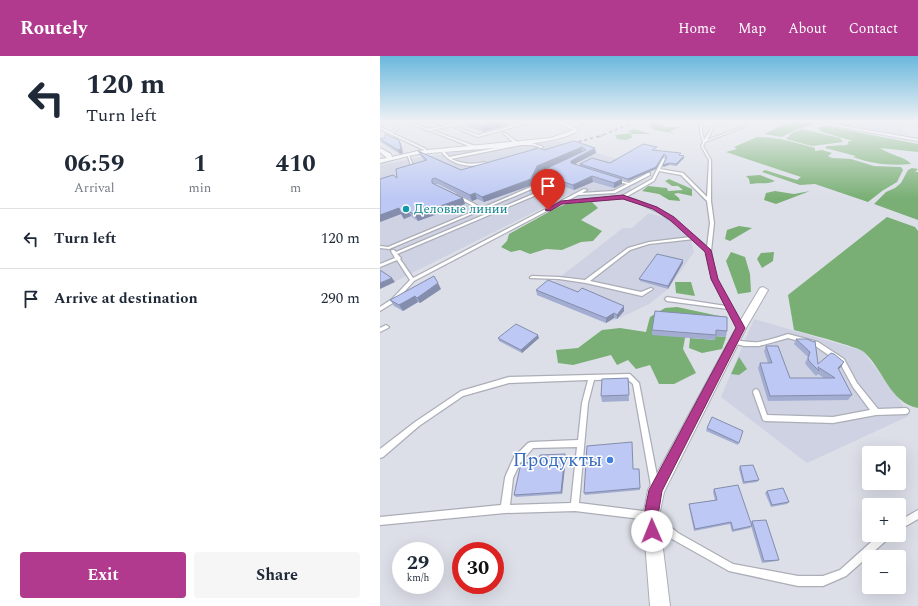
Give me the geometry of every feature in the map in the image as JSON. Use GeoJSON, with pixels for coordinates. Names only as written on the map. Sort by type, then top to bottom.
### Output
{"type":"FeatureCollection","features":[{"type":"Feature","properties":{"kind":"street"},"geometry":{"type":"LineString","coordinates":[[380,161],[408,155],[474,147]]}},
{"type":"Feature","properties":{"kind":"street"},"geometry":{"type":"LineString","coordinates":[[380,150],[389,155],[390,158]]}},
{"type":"Feature","properties":{"kind":"street"},"geometry":{"type":"LineString","coordinates":[[660,606],[651,516],[656,490],[741,328],[763,290]]}},
{"type":"Feature","properties":{"kind":"lane"},"geometry":{"type":"LineString","coordinates":[[419,147],[426,150],[425,153]]}},
{"type":"Feature","properties":{"kind":"lane"},"geometry":{"type":"LineString","coordinates":[[450,158],[507,147]]}},
{"type":"Feature","properties":{"kind":"lane"},"geometry":{"type":"LineString","coordinates":[[528,152],[541,147]]}},
{"type":"Feature","properties":{"kind":"lane"},"geometry":{"type":"LineString","coordinates":[[702,147],[710,160],[711,165],[709,202],[712,223],[709,251],[714,279],[741,328]]}},
{"type":"Feature","properties":{"kind":"lane"},"geometry":{"type":"LineString","coordinates":[[442,151],[450,158],[466,166],[486,163]]}},
{"type":"Feature","properties":{"kind":"lane"},"geometry":{"type":"LineString","coordinates":[[408,155],[412,165]]}},
{"type":"Feature","properties":{"kind":"lane"},"geometry":{"type":"LineString","coordinates":[[561,203],[623,197],[653,180],[664,160]]}},
{"type":"Feature","properties":{"kind":"lane"},"geometry":{"type":"LineString","coordinates":[[388,248],[534,187],[540,174],[553,168]]}},
{"type":"Feature","properties":{"kind":"lane"},"geometry":{"type":"LineString","coordinates":[[658,170],[682,174],[709,202]]}},
{"type":"Feature","properties":{"kind":"lane"},"geometry":{"type":"LineString","coordinates":[[577,194],[614,192],[649,174]]}},
{"type":"Feature","properties":{"kind":"lane"},"geometry":{"type":"LineString","coordinates":[[609,178],[630,184]]}},
{"type":"Feature","properties":{"kind":"lane"},"geometry":{"type":"LineString","coordinates":[[396,253],[540,192],[534,187]]}},
{"type":"Feature","properties":{"kind":"lane"},"geometry":{"type":"LineString","coordinates":[[380,309],[394,300],[412,280],[585,190]]}},
{"type":"Feature","properties":{"kind":"lane"},"geometry":{"type":"LineString","coordinates":[[449,192],[482,209]]}},
{"type":"Feature","properties":{"kind":"lane"},"geometry":{"type":"LineString","coordinates":[[614,192],[623,197],[655,208],[672,219],[709,251]]}},
{"type":"Feature","properties":{"kind":"lane"},"geometry":{"type":"LineString","coordinates":[[586,282],[629,249],[649,243],[695,238]]}},
{"type":"Feature","properties":{"kind":"lane"},"geometry":{"type":"LineString","coordinates":[[380,247],[388,248],[396,253],[412,280]]}},
{"type":"Feature","properties":{"kind":"lane"},"geometry":{"type":"LineString","coordinates":[[380,266],[399,258]]}},
{"type":"Feature","properties":{"kind":"lane"},"geometry":{"type":"LineString","coordinates":[[532,277],[559,278],[586,282],[642,294],[651,289]]}},
{"type":"Feature","properties":{"kind":"lane"},"geometry":{"type":"LineString","coordinates":[[667,299],[730,308]]}},
{"type":"Feature","properties":{"kind":"lane"},"geometry":{"type":"LineString","coordinates":[[380,330],[386,327]]}},
{"type":"Feature","properties":{"kind":"lane"},"geometry":{"type":"LineString","coordinates":[[735,342],[744,344],[760,344],[788,336],[816,343],[842,361],[855,385],[876,412]]}},
{"type":"Feature","properties":{"kind":"lane"},"geometry":{"type":"LineString","coordinates":[[380,454],[417,424],[461,394],[509,380],[628,376],[636,383],[656,490]]}},
{"type":"Feature","properties":{"kind":"lane"},"geometry":{"type":"LineString","coordinates":[[575,507],[585,403],[592,377]]}},
{"type":"Feature","properties":{"kind":"lane"},"geometry":{"type":"LineString","coordinates":[[756,392],[765,418],[833,420],[876,412],[906,411]]}},
{"type":"Feature","properties":{"kind":"lane"},"geometry":{"type":"LineString","coordinates":[[505,509],[510,478],[517,460],[531,445],[581,443]]}},
{"type":"Feature","properties":{"kind":"lane"},"geometry":{"type":"LineString","coordinates":[[380,521],[505,509],[575,507],[651,516],[675,536],[732,568],[798,581],[823,581],[843,573],[878,542]]}},
{"type":"Feature","properties":{"kind":"lane"},"geometry":{"type":"LineString","coordinates":[[906,522],[918,514]]}},
{"type":"Feature","properties":{"kind":"shaded area"},"geometry":{"type":"Polygon","coordinates":[[[491,147],[577,147],[633,164],[650,172],[651,175],[636,185],[630,187],[632,189],[627,193],[575,200],[570,197],[570,194],[380,289],[380,165],[491,147]]]}},
{"type":"Feature","properties":{"kind":"shaded area"},"geometry":{"type":"Polygon","coordinates":[[[649,213],[666,218],[690,237],[694,252],[668,289],[649,304],[606,323],[537,295],[623,228],[632,228],[649,213]]]}},
{"type":"Feature","properties":{"kind":"shaded area"},"geometry":{"type":"Polygon","coordinates":[[[754,319],[863,351],[898,398],[909,416],[807,463],[721,397],[754,319]]]}},
{"type":"Feature","properties":{"kind":"green space"},"geometry":{"type":"Polygon","coordinates":[[[734,147],[810,147],[815,148],[815,151],[822,150],[832,153],[828,156],[832,158],[851,159],[874,166],[901,167],[903,170],[897,182],[868,202],[815,184],[800,185],[762,172],[765,170],[797,180],[801,177],[726,152],[737,149],[734,147]]]}},
{"type":"Feature","properties":{"kind":"green space"},"geometry":{"type":"Polygon","coordinates":[[[826,147],[918,147],[918,152],[880,148],[908,161],[911,164],[896,165],[867,161],[853,157],[856,156],[825,148],[826,147]]]}},
{"type":"Feature","properties":{"kind":"green space"},"geometry":{"type":"Polygon","coordinates":[[[912,168],[918,169],[915,172],[918,172],[918,220],[874,204],[886,192],[895,188],[901,183],[908,170],[912,168]]]}},
{"type":"Feature","properties":{"kind":"green space"},"geometry":{"type":"Polygon","coordinates":[[[760,175],[775,181],[750,184],[749,179],[746,176],[760,175]]]}},
{"type":"Feature","properties":{"kind":"green space"},"geometry":{"type":"Polygon","coordinates":[[[669,179],[692,189],[692,196],[678,193],[674,194],[680,201],[669,200],[659,194],[642,191],[648,186],[667,188],[668,191],[683,190],[678,186],[672,186],[665,181],[669,179]]]}},
{"type":"Feature","properties":{"kind":"green space"},"geometry":{"type":"Polygon","coordinates":[[[775,191],[794,194],[810,191],[776,204],[764,200],[766,193],[775,191]]]}},
{"type":"Feature","properties":{"kind":"green space"},"geometry":{"type":"Polygon","coordinates":[[[592,202],[598,208],[581,220],[602,231],[593,241],[581,242],[562,250],[546,249],[530,254],[520,250],[511,252],[501,247],[507,241],[509,234],[556,208],[566,204],[592,202]]]}},
{"type":"Feature","properties":{"kind":"green space"},"geometry":{"type":"Polygon","coordinates":[[[887,217],[915,227],[918,231],[918,408],[908,405],[900,400],[871,359],[864,352],[843,344],[794,330],[788,295],[887,217]]]}},
{"type":"Feature","properties":{"kind":"green space"},"geometry":{"type":"Polygon","coordinates":[[[739,226],[752,228],[730,241],[725,239],[727,230],[739,226]]]}},
{"type":"Feature","properties":{"kind":"green space"},"geometry":{"type":"Polygon","coordinates":[[[731,252],[745,257],[750,274],[751,292],[738,294],[726,261],[731,252]]]}},
{"type":"Feature","properties":{"kind":"green space"},"geometry":{"type":"Polygon","coordinates":[[[774,252],[773,261],[762,268],[757,259],[761,253],[774,252]]]}},
{"type":"Feature","properties":{"kind":"green space"},"geometry":{"type":"Polygon","coordinates":[[[675,282],[691,282],[695,296],[676,293],[675,282]]]}},
{"type":"Feature","properties":{"kind":"green space"},"geometry":{"type":"Polygon","coordinates":[[[677,307],[724,317],[685,338],[683,349],[696,373],[674,384],[659,384],[650,365],[636,369],[628,360],[617,365],[611,355],[573,365],[558,363],[556,350],[578,348],[602,330],[620,328],[646,332],[650,317],[665,308],[677,307]]]}},
{"type":"Feature","properties":{"kind":"green space"},"geometry":{"type":"Polygon","coordinates":[[[715,336],[726,337],[722,349],[702,353],[689,348],[690,338],[715,340],[715,336]]]}},
{"type":"Feature","properties":{"kind":"green space"},"geometry":{"type":"Polygon","coordinates":[[[739,357],[747,369],[739,375],[731,374],[739,357]]]}},
{"type":"Feature","properties":{"kind":"building"},"geometry":{"type":"Polygon","coordinates":[[[393,147],[400,147],[401,149],[398,150],[393,147]]]}},
{"type":"Feature","properties":{"kind":"building"},"geometry":{"type":"Polygon","coordinates":[[[555,147],[591,147],[595,148],[571,161],[571,163],[622,179],[614,183],[592,176],[573,185],[543,175],[539,176],[541,171],[586,150],[582,147],[537,166],[531,179],[482,197],[475,193],[470,195],[435,178],[432,179],[432,183],[463,198],[415,215],[408,211],[401,213],[399,208],[380,215],[380,179],[393,175],[397,178],[396,169],[427,160],[418,151],[461,170],[539,148],[544,150],[555,147]]]}},
{"type":"Feature","properties":{"kind":"building"},"geometry":{"type":"Polygon","coordinates":[[[638,147],[655,147],[657,147],[652,150],[681,153],[679,155],[684,156],[676,164],[669,163],[663,165],[667,157],[664,154],[656,167],[628,179],[580,164],[592,158],[610,163],[638,147]]]}},
{"type":"Feature","properties":{"kind":"building"},"geometry":{"type":"Polygon","coordinates":[[[657,254],[683,260],[668,286],[639,279],[657,254]]]}},
{"type":"Feature","properties":{"kind":"building"},"geometry":{"type":"Polygon","coordinates":[[[380,270],[392,278],[380,283],[380,270]]]}},
{"type":"Feature","properties":{"kind":"building"},"geometry":{"type":"Polygon","coordinates":[[[434,276],[438,283],[417,298],[415,296],[399,305],[390,300],[434,276]]]}},
{"type":"Feature","properties":{"kind":"building"},"geometry":{"type":"Polygon","coordinates":[[[548,280],[578,292],[582,288],[624,306],[617,315],[614,313],[606,318],[536,290],[548,280]]]}},
{"type":"Feature","properties":{"kind":"building"},"geometry":{"type":"Polygon","coordinates":[[[655,311],[727,317],[727,331],[716,330],[716,335],[652,330],[655,311]]]}},
{"type":"Feature","properties":{"kind":"building"},"geometry":{"type":"Polygon","coordinates":[[[516,324],[538,335],[521,350],[498,338],[516,324]]]}},
{"type":"Feature","properties":{"kind":"building"},"geometry":{"type":"Polygon","coordinates":[[[796,339],[815,341],[818,364],[831,353],[844,362],[838,368],[852,395],[770,396],[760,363],[772,363],[766,346],[778,346],[790,378],[835,378],[818,367],[819,371],[809,361],[808,358],[810,352],[796,339]]]}},
{"type":"Feature","properties":{"kind":"building"},"geometry":{"type":"Polygon","coordinates":[[[628,378],[629,395],[601,396],[602,379],[628,378]]]}},
{"type":"Feature","properties":{"kind":"building"},"geometry":{"type":"Polygon","coordinates":[[[712,417],[743,431],[739,443],[707,428],[712,417]]]}},
{"type":"Feature","properties":{"kind":"building","name":"Продукты"},"geometry":{"type":"Polygon","coordinates":[[[632,442],[633,469],[639,469],[640,488],[584,493],[587,446],[632,442]]]}},
{"type":"Feature","properties":{"kind":"building"},"geometry":{"type":"Polygon","coordinates":[[[565,454],[561,492],[514,495],[521,463],[539,462],[540,455],[565,454]]]}},
{"type":"Feature","properties":{"kind":"building"},"geometry":{"type":"Polygon","coordinates":[[[753,465],[759,480],[744,482],[740,466],[753,465]]]}},
{"type":"Feature","properties":{"kind":"building"},"geometry":{"type":"Polygon","coordinates":[[[738,485],[752,526],[733,530],[731,522],[695,529],[689,504],[717,500],[714,489],[738,485]]]}},
{"type":"Feature","properties":{"kind":"building"},"geometry":{"type":"Polygon","coordinates":[[[783,488],[789,502],[772,505],[767,491],[783,488]]]}},
{"type":"Feature","properties":{"kind":"building"},"geometry":{"type":"Polygon","coordinates":[[[766,520],[779,560],[764,561],[752,521],[766,520]]]}},
{"type":"Feature","properties":{"kind":"place","name":"Деловые линии"},"geometry":{"type":"Point","coordinates":[406,209]}},
{"type":"Feature","properties":{"kind":"place","name":"Продукты"},"geometry":{"type":"Point","coordinates":[610,460]}},
{"type":"Feature","properties":{"kind":"route"},"geometry":{"type":"LineString","coordinates":[[548,210],[561,203],[623,197],[631,198],[655,208],[672,219],[709,251],[714,279],[741,328],[656,490],[651,516],[652,531]]}}]}
